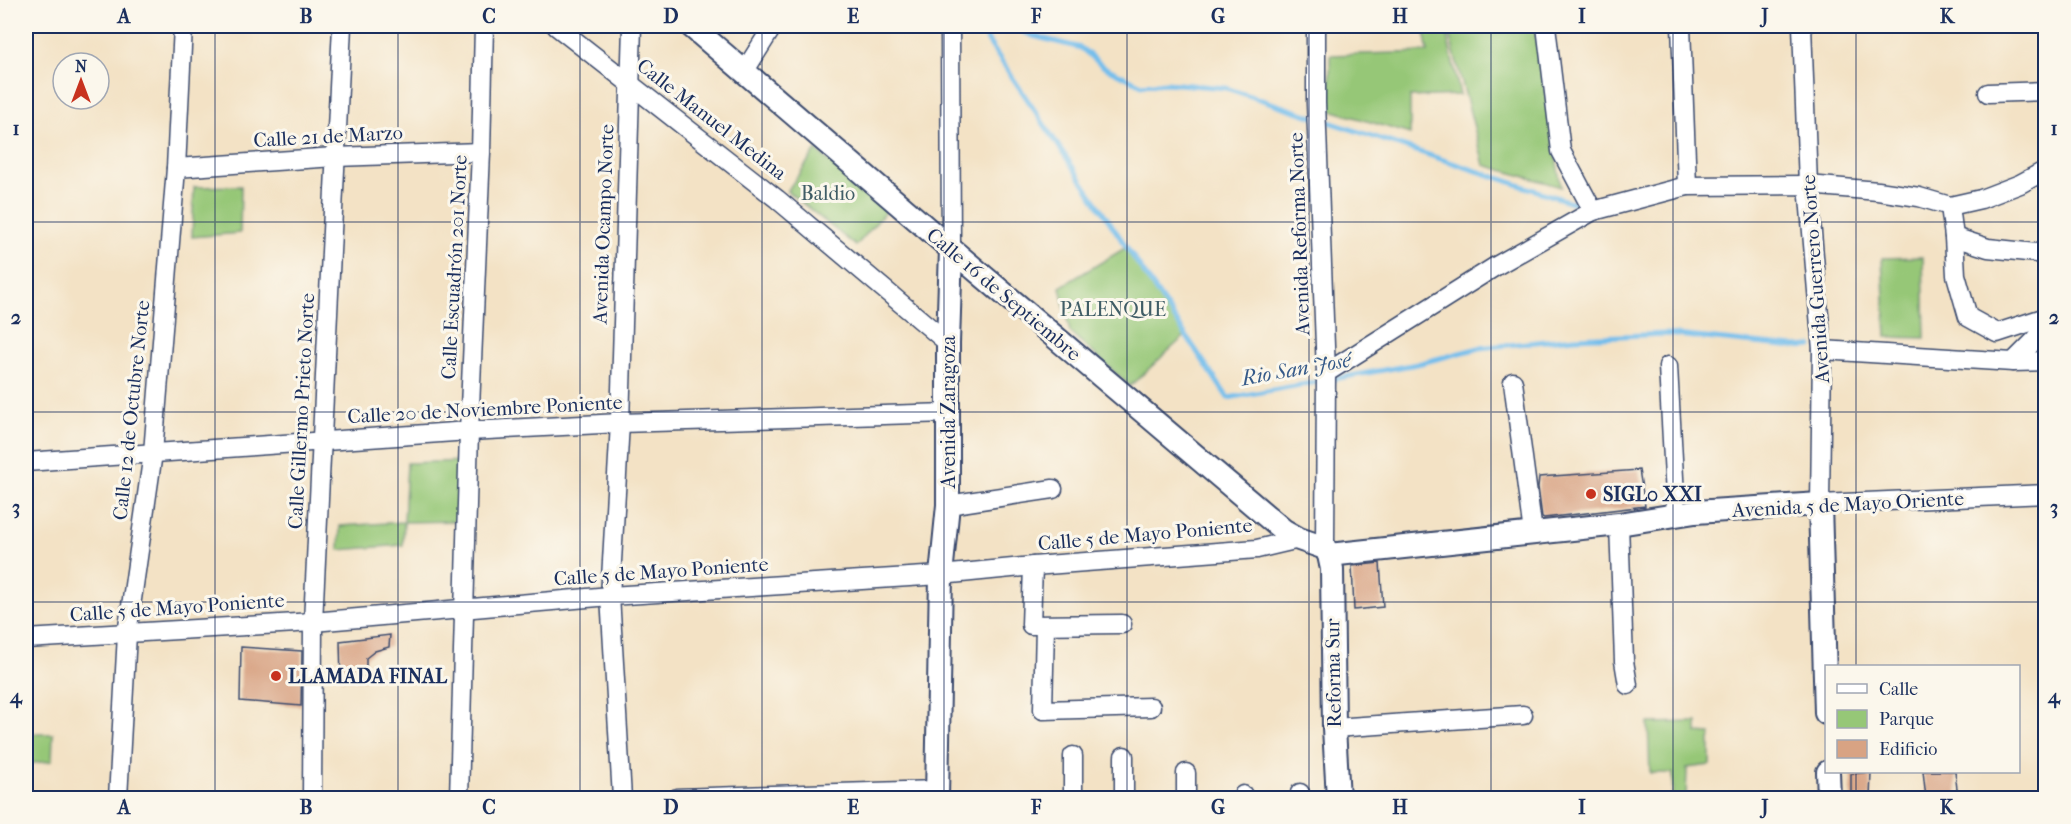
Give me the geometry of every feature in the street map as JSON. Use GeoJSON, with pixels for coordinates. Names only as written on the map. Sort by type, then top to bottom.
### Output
{"type":"FeatureCollection","features":[{"type":"Feature","properties":{"kind":"main road","name":"Calle 16 de Septiembre"},"geometry":{"type":"LineString","coordinates":[[691,26],[1283,530],[1327,551]]}},
{"type":"Feature","properties":{"kind":"main road","name":"Avenida Zaragoza"},"geometry":{"type":"LineString","coordinates":[[937,794],[941,575],[948,505],[948,343],[951,249]]}},
{"type":"Feature","properties":{"kind":"main road","name":"Avenida 5 de Mayo Oriente"},"geometry":{"type":"LineString","coordinates":[[1327,551],[1618,524],[1676,514],[1820,504]]}},
{"type":"Feature","properties":{"kind":"main road","name":"Avenida Guerrero Norte"},"geometry":{"type":"LineString","coordinates":[[1820,504],[1825,665]]}},
{"type":"Feature","properties":{"kind":"main road","name":"Reforma Sur"},"geometry":{"type":"LineString","coordinates":[[1327,551],[1332,569],[1334,728],[1338,798]]}},
{"type":"Feature","properties":{"kind":"main road"},"geometry":{"type":"LineString","coordinates":[[1828,773],[1829,798]]}},
{"type":"Feature","properties":{"kind":"street","name":"Calle 12 de Octubre Norte"},"geometry":{"type":"LineString","coordinates":[[118,798],[127,634],[153,453],[176,168],[183,26]]}},
{"type":"Feature","properties":{"kind":"street","name":"Calle Gillermo Prieto Norte"},"geometry":{"type":"LineString","coordinates":[[312,798],[314,621],[342,26]]}},
{"type":"Feature","properties":{"kind":"street","name":"Calle Escuadrón 201 Norte"},"geometry":{"type":"LineString","coordinates":[[459,798],[469,431],[484,26]]}},
{"type":"Feature","properties":{"kind":"street","name":"Calle Manuel Medina"},"geometry":{"type":"LineString","coordinates":[[556,26],[777,199],[948,343]]}},
{"type":"Feature","properties":{"kind":"street","name":"Avenida Ocampo Norte"},"geometry":{"type":"LineString","coordinates":[[620,423],[632,26]]}},
{"type":"Feature","properties":{"kind":"street"},"geometry":{"type":"LineString","coordinates":[[744,72],[773,26]]}},
{"type":"Feature","properties":{"kind":"street","name":"Avenida Zaragoza"},"geometry":{"type":"LineString","coordinates":[[950,26],[951,249]]}},
{"type":"Feature","properties":{"kind":"street","name":"Avenida Reforma Norte"},"geometry":{"type":"LineString","coordinates":[[1316,26],[1316,103],[1326,373],[1327,551]]}},
{"type":"Feature","properties":{"kind":"street"},"geometry":{"type":"LineString","coordinates":[[1546,26],[1561,151],[1593,211]]}},
{"type":"Feature","properties":{"kind":"street"},"geometry":{"type":"LineString","coordinates":[[1681,26],[1687,186]]}},
{"type":"Feature","properties":{"kind":"street","name":"Avenida Guerrero Norte"},"geometry":{"type":"LineString","coordinates":[[1802,26],[1808,185],[1822,350],[1820,504]]}},
{"type":"Feature","properties":{"kind":"street"},"geometry":{"type":"LineString","coordinates":[[1988,93],[2046,91]]}},
{"type":"Feature","properties":{"kind":"street","name":"Calle 21 de Marzo"},"geometry":{"type":"LineString","coordinates":[[176,168],[335,157],[481,152]]}},
{"type":"Feature","properties":{"kind":"street"},"geometry":{"type":"LineString","coordinates":[[1326,373],[1497,266],[1593,211],[1687,186],[1808,185],[1919,197],[1950,206],[1981,199],[2020,184],[2046,170]]}},
{"type":"Feature","properties":{"kind":"street"},"geometry":{"type":"LineString","coordinates":[[1950,206],[1956,275],[1968,317],[1997,333],[2046,317]]}},
{"type":"Feature","properties":{"kind":"street"},"geometry":{"type":"LineString","coordinates":[[1954,237],[1988,248],[2046,254]]}},
{"type":"Feature","properties":{"kind":"street"},"geometry":{"type":"LineString","coordinates":[[2013,362],[2046,326]]}},
{"type":"Feature","properties":{"kind":"street"},"geometry":{"type":"LineString","coordinates":[[1822,350],[2013,362],[2046,361]]}},
{"type":"Feature","properties":{"kind":"street"},"geometry":{"type":"LineString","coordinates":[[1668,366],[1676,514]]}},
{"type":"Feature","properties":{"kind":"street"},"geometry":{"type":"LineString","coordinates":[[1512,382],[1533,533]]}},
{"type":"Feature","properties":{"kind":"street","name":"Calle 20 de Noviembre Poniente"},"geometry":{"type":"LineString","coordinates":[[26,462],[469,431],[620,423],[948,413]]}},
{"type":"Feature","properties":{"kind":"street"},"geometry":{"type":"LineString","coordinates":[[620,423],[610,596],[621,798]]}},
{"type":"Feature","properties":{"kind":"street"},"geometry":{"type":"LineString","coordinates":[[948,505],[1053,489]]}},
{"type":"Feature","properties":{"kind":"street","name":"Avenida 5 de Mayo Oriente"},"geometry":{"type":"LineString","coordinates":[[1820,504],[2046,494]]}},
{"type":"Feature","properties":{"kind":"street"},"geometry":{"type":"LineString","coordinates":[[1618,524],[1624,661],[1628,685]]}},
{"type":"Feature","properties":{"kind":"street","name":"Calle 5 de Mayo Poniente"},"geometry":{"type":"LineString","coordinates":[[26,639],[314,621],[610,596],[941,575],[1257,549],[1299,539]]}},
{"type":"Feature","properties":{"kind":"street"},"geometry":{"type":"LineString","coordinates":[[1034,566],[1031,625],[1122,624]]}},
{"type":"Feature","properties":{"kind":"street"},"geometry":{"type":"LineString","coordinates":[[1045,626],[1043,710],[1151,707]]}},
{"type":"Feature","properties":{"kind":"street"},"geometry":{"type":"LineString","coordinates":[[1334,728],[1523,715]]}},
{"type":"Feature","properties":{"kind":"street"},"geometry":{"type":"LineString","coordinates":[[1073,756],[1073,798]]}},
{"type":"Feature","properties":{"kind":"street"},"geometry":{"type":"LineString","coordinates":[[1124,756],[1124,798]]}},
{"type":"Feature","properties":{"kind":"street"},"geometry":{"type":"LineString","coordinates":[[1186,773],[1186,798]]}},
{"type":"Feature","properties":{"kind":"street"},"geometry":{"type":"LineString","coordinates":[[677,798],[937,794]]}},
{"type":"Feature","properties":{"kind":"green space"},"geometry":{"type":"Polygon","coordinates":[[[1423,26],[1445,26],[1460,95],[1410,97],[1410,134],[1330,110],[1330,55],[1428,52],[1423,26]]]}},
{"type":"Feature","properties":{"kind":"green space"},"geometry":{"type":"Polygon","coordinates":[[[1447,26],[1534,26],[1561,187],[1484,165],[1447,26]]]}},
{"type":"Feature","properties":{"kind":"green space","name":"Baldio"},"geometry":{"type":"Polygon","coordinates":[[[816,150],[887,210],[856,246],[787,191],[816,150]]]}},
{"type":"Feature","properties":{"kind":"green space"},"geometry":{"type":"Polygon","coordinates":[[[241,186],[240,233],[192,237],[194,187],[241,186]]]}},
{"type":"Feature","properties":{"kind":"green space","name":"PALENQUE"},"geometry":{"type":"Polygon","coordinates":[[[1125,248],[1186,335],[1130,386],[1070,332],[1060,287],[1125,248]]]}},
{"type":"Feature","properties":{"kind":"green space"},"geometry":{"type":"Polygon","coordinates":[[[1923,257],[1925,338],[1886,337],[1882,258],[1923,257]]]}},
{"type":"Feature","properties":{"kind":"green space"},"geometry":{"type":"Polygon","coordinates":[[[467,461],[464,521],[404,522],[407,463],[467,461]]]}},
{"type":"Feature","properties":{"kind":"green space"},"geometry":{"type":"Polygon","coordinates":[[[404,522],[403,545],[339,550],[340,526],[404,522]]]}},
{"type":"Feature","properties":{"kind":"green space"},"geometry":{"type":"Polygon","coordinates":[[[1697,722],[1697,733],[1710,734],[1710,765],[1687,768],[1686,798],[1672,798],[1673,773],[1650,773],[1648,723],[1697,722]]]}},
{"type":"Feature","properties":{"kind":"green space"},"geometry":{"type":"Polygon","coordinates":[[[26,734],[53,734],[52,761],[26,764],[26,734]]]}},
{"type":"Feature","properties":{"kind":"building","name":"SIGL0 XXI"},"geometry":{"type":"Polygon","coordinates":[[[1639,470],[1645,506],[1542,517],[1539,477],[1639,470]]]}},
{"type":"Feature","properties":{"kind":"building"},"geometry":{"type":"Polygon","coordinates":[[[1380,563],[1383,607],[1354,610],[1352,566],[1380,563]]]}},
{"type":"Feature","properties":{"kind":"building"},"geometry":{"type":"Polygon","coordinates":[[[390,635],[389,647],[375,651],[366,658],[366,680],[341,680],[340,641],[390,635]]]}},
{"type":"Feature","properties":{"kind":"building","name":"LLAMADA FINAL"},"geometry":{"type":"Polygon","coordinates":[[[241,647],[302,651],[301,706],[240,701],[241,647]]]}},
{"type":"Feature","properties":{"kind":"building"},"geometry":{"type":"Polygon","coordinates":[[[1871,773],[1870,798],[1851,798],[1851,774],[1871,773]]]}},
{"type":"Feature","properties":{"kind":"building"},"geometry":{"type":"Polygon","coordinates":[[[1923,773],[1955,773],[1958,798],[1926,798],[1923,773]]]}},
{"type":"Feature","properties":{"kind":"waterway","name":"Rio San José"},"geometry":{"type":"LineString","coordinates":[[982,26],[988,41],[1228,398],[1417,364],[1479,348],[1575,338],[1666,334],[1794,347],[1812,346]]}},
{"type":"Feature","properties":{"kind":"waterway","name":"Rio San José"},"geometry":{"type":"LineString","coordinates":[[1010,26],[1033,36],[1081,48],[1104,67],[1142,85],[1166,83],[1226,88],[1580,205]]}},
{"type":"Feature","properties":{"kind":"place","name":"SIGL0 XXI"},"geometry":{"type":"Point","coordinates":[1591,494]}},
{"type":"Feature","properties":{"kind":"place","name":"LLAMADA FINAL"},"geometry":{"type":"Point","coordinates":[276,676]}}]}
